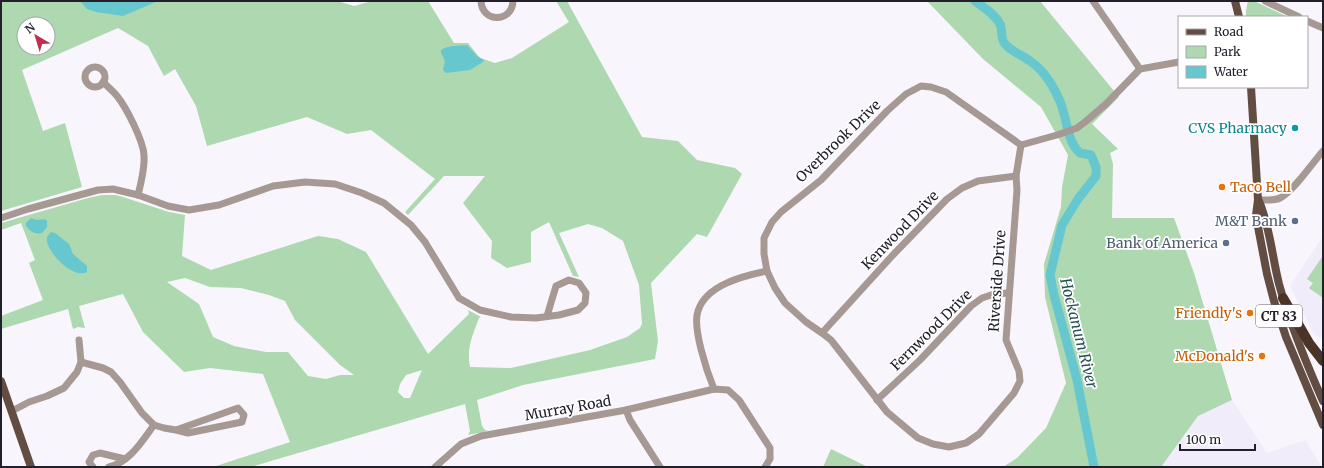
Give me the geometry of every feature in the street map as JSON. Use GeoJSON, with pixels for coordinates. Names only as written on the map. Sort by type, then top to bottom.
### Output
{"type":"FeatureCollection","features":[{"type":"Feature","properties":{"kind":"highway"},"geometry":{"type":"LineString","coordinates":[[1283,298],[1307,339],[1323,361]]}},
{"type":"Feature","properties":{"kind":"main road"},"geometry":{"type":"LineString","coordinates":[[1235,1],[1239,16]]}},
{"type":"Feature","properties":{"kind":"main road","name":"CT 83"},"geometry":{"type":"LineString","coordinates":[[1251,88],[1258,200],[1256,215],[1261,246],[1270,287],[1286,337],[1323,425]]}},
{"type":"Feature","properties":{"kind":"main road","name":"CT 83"},"geometry":{"type":"LineString","coordinates":[[1258,200],[1265,215],[1283,298],[1297,339],[1323,401]]}},
{"type":"Feature","properties":{"kind":"main road"},"geometry":{"type":"LineString","coordinates":[[1286,337],[1297,339]]}},
{"type":"Feature","properties":{"kind":"main road"},"geometry":{"type":"LineString","coordinates":[[1,381],[31,467]]}},
{"type":"Feature","properties":{"kind":"street"},"geometry":{"type":"LineString","coordinates":[[481,1],[485,12],[492,18],[503,17],[510,12],[514,2],[513,1]]}},
{"type":"Feature","properties":{"kind":"street"},"geometry":{"type":"LineString","coordinates":[[1093,1],[1140,69]]}},
{"type":"Feature","properties":{"kind":"street"},"geometry":{"type":"LineString","coordinates":[[1265,1],[1297,16]]}},
{"type":"Feature","properties":{"kind":"street"},"geometry":{"type":"LineString","coordinates":[[1308,21],[1323,28]]}},
{"type":"Feature","properties":{"kind":"street"},"geometry":{"type":"LineString","coordinates":[[1021,145],[1068,132],[1085,122],[1140,69],[1178,62]]}},
{"type":"Feature","properties":{"kind":"street"},"geometry":{"type":"LineString","coordinates":[[103,82],[117,96],[141,140],[144,155],[138,195]]}},
{"type":"Feature","properties":{"kind":"street","name":"Overbrook Drive"},"geometry":{"type":"LineString","coordinates":[[822,333],[806,322],[785,303],[775,288],[767,271],[764,254],[764,238],[772,222],[781,212],[821,180],[887,111],[906,94],[921,86],[931,87],[946,92],[1021,145]]}},
{"type":"Feature","properties":{"kind":"street","name":"Riverside Drive"},"geometry":{"type":"LineString","coordinates":[[822,333],[831,340],[887,412],[918,438],[933,444],[949,447],[966,443],[980,434],[1014,393],[1020,381],[1018,371],[1006,340],[1017,190],[1016,176],[1021,145]]}},
{"type":"Feature","properties":{"kind":"street"},"geometry":{"type":"LineString","coordinates":[[1258,200],[1281,198],[1289,192],[1323,151]]}},
{"type":"Feature","properties":{"kind":"street","name":"Kenwood Drive"},"geometry":{"type":"LineString","coordinates":[[822,333],[892,256],[947,199],[962,188],[978,182],[1016,176]]}},
{"type":"Feature","properties":{"kind":"street"},"geometry":{"type":"LineString","coordinates":[[1,218],[98,190],[113,189],[138,195],[168,206],[189,210],[219,205],[273,186],[305,182],[335,184],[362,193],[384,203],[410,225],[425,242],[459,298],[480,310],[511,317],[536,318],[559,315],[578,310],[585,303],[586,294],[579,283],[569,280],[556,286],[547,316]]}},
{"type":"Feature","properties":{"kind":"street"},"geometry":{"type":"LineString","coordinates":[[765,467],[770,459],[770,448],[739,400],[728,390],[714,389],[700,342],[697,322],[698,312],[704,299],[718,287],[767,271]]}},
{"type":"Feature","properties":{"kind":"street","name":"Fernwood Drive"},"geometry":{"type":"LineString","coordinates":[[877,400],[920,360],[972,306],[982,298],[994,294],[1009,293]]}},
{"type":"Feature","properties":{"kind":"street"},"geometry":{"type":"LineString","coordinates":[[12,411],[29,402],[64,388],[77,372],[81,362],[79,340]]}},
{"type":"Feature","properties":{"kind":"street"},"geometry":{"type":"LineString","coordinates":[[81,362],[103,368],[111,372],[142,413],[154,425],[188,433],[242,422],[244,415],[238,408],[176,430]]}},
{"type":"Feature","properties":{"kind":"street","name":"Murray Road"},"geometry":{"type":"LineString","coordinates":[[435,467],[461,444],[480,436],[626,410],[714,389]]}},
{"type":"Feature","properties":{"kind":"street"},"geometry":{"type":"LineString","coordinates":[[626,410],[630,420],[660,467]]}},
{"type":"Feature","properties":{"kind":"street"},"geometry":{"type":"LineString","coordinates":[[109,467],[115,466],[132,454],[154,425]]}},
{"type":"Feature","properties":{"kind":"street"},"geometry":{"type":"LineString","coordinates":[[93,467],[89,462],[92,454],[100,453],[125,459]]}},
{"type":"Feature","properties":{"kind":"shaded area"},"geometry":{"type":"Polygon","coordinates":[[[1323,236],[1323,340],[1314,334],[1290,286],[1323,236]]]}},
{"type":"Feature","properties":{"kind":"shaded area"},"geometry":{"type":"Polygon","coordinates":[[[1232,400],[1267,453],[1305,440],[1322,467],[1161,467],[1198,416],[1232,400]]]}},
{"type":"Feature","properties":{"kind":"green space"},"geometry":{"type":"Polygon","coordinates":[[[1,1],[337,1],[354,6],[372,1],[428,1],[454,43],[468,43],[480,58],[495,63],[512,58],[569,22],[556,1],[567,1],[642,137],[678,141],[697,160],[735,168],[742,174],[707,237],[697,234],[651,283],[658,341],[655,359],[523,385],[477,400],[482,426],[488,431],[468,435],[470,431],[465,404],[251,467],[213,467],[290,442],[263,374],[210,368],[184,372],[143,332],[123,294],[79,306],[85,328],[78,327],[73,329],[68,309],[1,329],[1,316],[43,300],[29,263],[35,260],[21,223],[1,230],[1,223],[88,198],[102,195],[116,195],[169,212],[185,215],[182,256],[211,270],[318,236],[338,239],[366,252],[428,354],[469,314],[468,310],[481,317],[479,318],[474,330],[471,342],[469,354],[470,367],[511,368],[590,350],[627,337],[640,328],[642,324],[639,285],[623,241],[602,228],[588,224],[559,233],[579,277],[573,276],[549,222],[531,232],[531,262],[507,268],[491,258],[492,241],[463,203],[485,176],[444,176],[408,215],[405,212],[435,179],[371,130],[347,134],[307,117],[207,146],[196,106],[175,69],[164,76],[148,46],[118,28],[56,55],[56,16],[16,16],[16,56],[54,56],[22,70],[43,131],[65,123],[82,187],[1,211],[1,1]],[[185,278],[167,282],[199,304],[213,337],[234,346],[266,352],[288,352],[308,376],[326,379],[340,375],[354,375],[340,365],[295,320],[285,301],[269,295],[241,288],[210,287],[185,278]],[[422,370],[406,375],[400,384],[398,392],[404,398],[410,398],[422,370]]]}},
{"type":"Feature","properties":{"kind":"green space"},"geometry":{"type":"Polygon","coordinates":[[[927,1],[1040,1],[1119,97],[1092,124],[1118,149],[1110,153],[1113,164],[1112,218],[1174,218],[1194,273],[1232,400],[1198,416],[1161,467],[1003,467],[1017,458],[1046,428],[1066,383],[1045,297],[1044,264],[1061,207],[1062,187],[1068,155],[1041,107],[983,59],[927,1]]]}},
{"type":"Feature","properties":{"kind":"green space"},"geometry":{"type":"Polygon","coordinates":[[[1248,1],[1254,1],[1286,16],[1246,16],[1248,1]]]}},
{"type":"Feature","properties":{"kind":"green space"},"geometry":{"type":"Polygon","coordinates":[[[1322,257],[1323,298],[1309,288],[1313,283],[1307,279],[1322,257]]]}},
{"type":"Feature","properties":{"kind":"green space"},"geometry":{"type":"Polygon","coordinates":[[[831,449],[868,467],[823,467],[831,449]]]}},
{"type":"Feature","properties":{"kind":"water"},"geometry":{"type":"Polygon","coordinates":[[[80,1],[158,1],[123,16],[96,12],[87,9],[80,1]]]}},
{"type":"Feature","properties":{"kind":"water"},"geometry":{"type":"Polygon","coordinates":[[[467,45],[477,56],[484,60],[483,62],[470,70],[446,73],[443,70],[445,61],[441,50],[450,46],[467,45]]]}},
{"type":"Feature","properties":{"kind":"water"},"geometry":{"type":"Polygon","coordinates":[[[31,218],[37,220],[45,219],[47,221],[47,227],[42,233],[33,232],[26,226],[26,223],[31,218]]]}},
{"type":"Feature","properties":{"kind":"water"},"geometry":{"type":"Polygon","coordinates":[[[51,232],[55,233],[69,244],[73,254],[87,266],[87,272],[74,272],[67,268],[55,256],[47,243],[47,237],[51,232]]]}},
{"type":"Feature","properties":{"kind":"waterway","name":"Hockanum River"},"geometry":{"type":"LineString","coordinates":[[975,1],[989,11],[998,20],[1005,44],[1039,68],[1046,77],[1053,87],[1061,104],[1069,135],[1075,148],[1080,153],[1091,155],[1096,167],[1096,176],[1078,199],[1062,225],[1050,275],[1077,380],[1094,467]]}},
{"type":"Feature","properties":{"kind":"place","name":"CVS Pharmacy"},"geometry":{"type":"Point","coordinates":[1295,128]}},
{"type":"Feature","properties":{"kind":"place","name":"Taco Bell"},"geometry":{"type":"Point","coordinates":[1222,187]}},
{"type":"Feature","properties":{"kind":"place","name":"M&T Bank"},"geometry":{"type":"Point","coordinates":[1295,221]}},
{"type":"Feature","properties":{"kind":"place","name":"Bank of America"},"geometry":{"type":"Point","coordinates":[1226,243]}},
{"type":"Feature","properties":{"kind":"place","name":"Friendly's"},"geometry":{"type":"Point","coordinates":[1250,313]}},
{"type":"Feature","properties":{"kind":"place","name":"McDonald's"},"geometry":{"type":"Point","coordinates":[1262,356]}}]}
